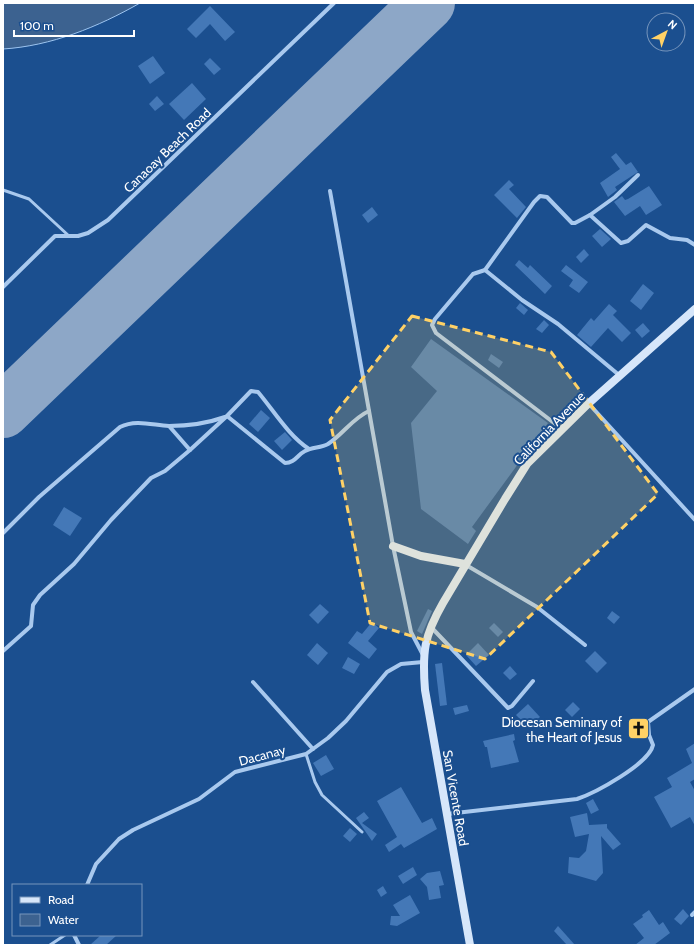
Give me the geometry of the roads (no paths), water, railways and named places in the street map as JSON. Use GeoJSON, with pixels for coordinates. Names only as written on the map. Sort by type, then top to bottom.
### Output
{"type":"FeatureCollection","features":[{"type":"Feature","properties":{"kind":"street","name":"Canaoay Beach Road"},"geometry":{"type":"LineString","coordinates":[[3,287],[52,237],[57,235],[69,236],[88,233],[108,220],[334,3]]}},
{"type":"Feature","properties":{"kind":"street"},"geometry":{"type":"LineString","coordinates":[[562,429],[432,329],[435,319],[473,274],[485,270],[534,202],[540,196],[548,197],[572,223],[575,223],[590,215],[618,194],[638,175]]}},
{"type":"Feature","properties":{"kind":"street"},"geometry":{"type":"LineString","coordinates":[[330,191],[393,546],[411,632],[423,659]]}},
{"type":"Feature","properties":{"kind":"street"},"geometry":{"type":"LineString","coordinates":[[590,215],[621,243],[628,241],[646,225],[670,238],[687,240],[695,245]]}},
{"type":"Feature","properties":{"kind":"street"},"geometry":{"type":"LineString","coordinates":[[485,270],[522,300],[558,324],[619,375]]}},
{"type":"Feature","properties":{"kind":"street","name":"California Avenue"},"geometry":{"type":"LineString","coordinates":[[423,659],[425,642],[431,626],[466,564],[528,464],[562,429],[619,375],[695,309]]}},
{"type":"Feature","properties":{"kind":"street"},"geometry":{"type":"LineString","coordinates":[[3,651],[31,626],[33,605],[40,595],[74,564],[111,520],[151,478],[165,471],[190,450],[227,416],[251,390],[256,390],[302,444],[309,449]]}},
{"type":"Feature","properties":{"kind":"street"},"geometry":{"type":"LineString","coordinates":[[589,403],[695,520]]}},
{"type":"Feature","properties":{"kind":"street"},"geometry":{"type":"LineString","coordinates":[[227,416],[285,462],[294,461],[302,452],[321,447],[328,443],[360,415],[369,411]]}},
{"type":"Feature","properties":{"kind":"street"},"geometry":{"type":"LineString","coordinates":[[3,533],[39,497],[120,427],[136,422],[169,426],[196,423],[227,416]]}},
{"type":"Feature","properties":{"kind":"street"},"geometry":{"type":"LineString","coordinates":[[169,426],[190,450]]}},
{"type":"Feature","properties":{"kind":"street"},"geometry":{"type":"LineString","coordinates":[[393,546],[421,556],[466,564],[537,607],[585,645]]}},
{"type":"Feature","properties":{"kind":"street"},"geometry":{"type":"LineString","coordinates":[[431,626],[508,708],[512,706],[533,681]]}},
{"type":"Feature","properties":{"kind":"street","name":"Dacanay"},"geometry":{"type":"LineString","coordinates":[[88,884],[100,860],[119,839],[133,830],[199,799],[235,772],[306,754],[328,738],[346,721],[387,672],[401,664],[423,659]]}},
{"type":"Feature","properties":{"kind":"street","name":"San Vicente Road"},"geometry":{"type":"LineString","coordinates":[[423,659],[426,690],[470,945]]}},
{"type":"Feature","properties":{"kind":"street"},"geometry":{"type":"LineString","coordinates":[[253,682],[313,749]]}},
{"type":"Feature","properties":{"kind":"street"},"geometry":{"type":"LineString","coordinates":[[447,814],[577,799],[597,791],[614,782],[649,754],[653,745],[649,734],[648,722],[695,690]]}},
{"type":"Feature","properties":{"kind":"street"},"geometry":{"type":"LineString","coordinates":[[74,936],[79,945]]}},
{"type":"Feature","properties":{"kind":"lane"},"geometry":{"type":"LineString","coordinates":[[3,190],[29,199],[69,236]]}},
{"type":"Feature","properties":{"kind":"lane"},"geometry":{"type":"LineString","coordinates":[[306,754],[315,782],[322,795],[362,832]]}},
{"type":"Feature","properties":{"kind":"lane"},"geometry":{"type":"LineString","coordinates":[[50,945],[64,936]]}},
{"type":"Feature","properties":{"kind":"water"},"geometry":{"type":"Polygon","coordinates":[[[3,3],[140,3],[108,20],[74,34],[39,44],[3,49],[3,3]]]}},
{"type":"Feature","properties":{"kind":"place","name":"Diocesan Seminary of the Heart of Jesus"},"geometry":{"type":"Point","coordinates":[638,729]}}]}
